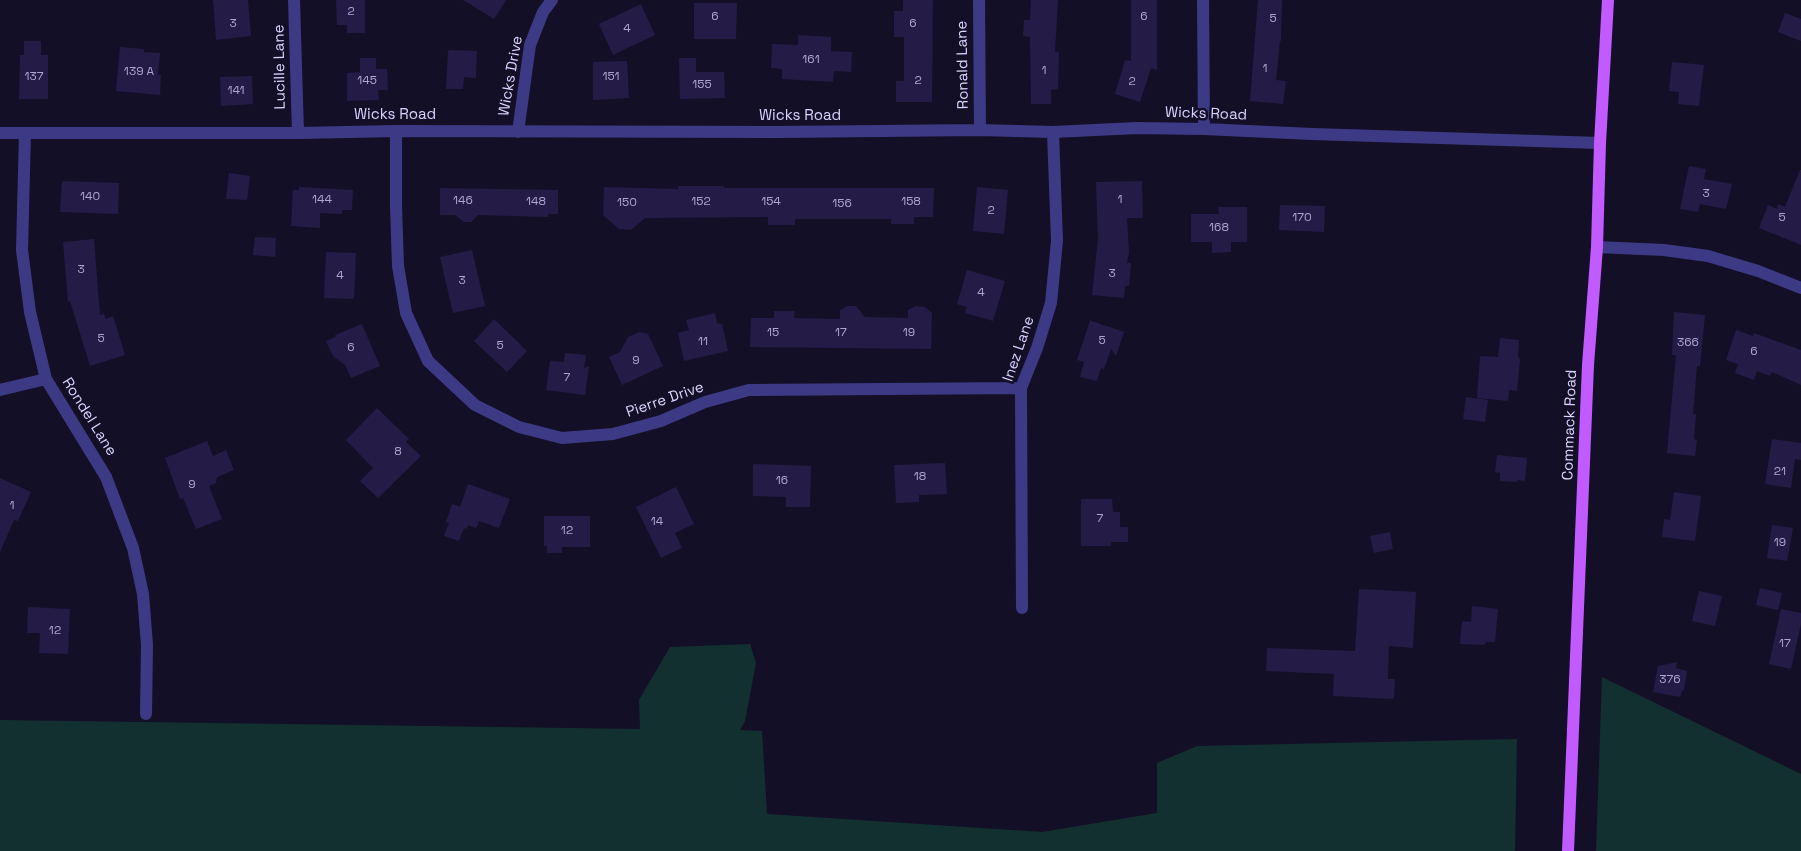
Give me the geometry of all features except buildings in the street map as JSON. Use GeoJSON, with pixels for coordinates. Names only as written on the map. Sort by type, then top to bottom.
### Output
{"type":"FeatureCollection","features":[{"type":"Feature","properties":{"kind":"main road","name":"Commack Road"},"geometry":{"type":"LineString","coordinates":[[1568,851],[1588,365],[1598,247],[1600,144],[1608,0]]}},
{"type":"Feature","properties":{"kind":"street","name":"Lucille Lane"},"geometry":{"type":"LineString","coordinates":[[294,0],[298,133]]}},
{"type":"Feature","properties":{"kind":"street","name":"Wicks Drive"},"geometry":{"type":"LineString","coordinates":[[518,132],[530,45],[543,12],[552,0]]}},
{"type":"Feature","properties":{"kind":"street","name":"Ronald Lane"},"geometry":{"type":"LineString","coordinates":[[978,0],[980,130]]}},
{"type":"Feature","properties":{"kind":"street"},"geometry":{"type":"LineString","coordinates":[[1203,0],[1204,129]]}},
{"type":"Feature","properties":{"kind":"street","name":"Wicks Road"},"geometry":{"type":"LineString","coordinates":[[0,132],[298,133],[396,131],[786,132],[980,130],[1053,132],[1137,128],[1600,144]]}},
{"type":"Feature","properties":{"kind":"street","name":"Pierre Drive"},"geometry":{"type":"LineString","coordinates":[[396,131],[398,266],[406,313],[428,361],[475,405],[520,428],[562,438],[613,434],[661,421],[705,402],[750,390],[1021,388]]}},
{"type":"Feature","properties":{"kind":"street","name":"Inez Lane"},"geometry":{"type":"LineString","coordinates":[[1022,608],[1021,388],[1051,303],[1057,240],[1053,132]]}},
{"type":"Feature","properties":{"kind":"street","name":"Rondel Lane"},"geometry":{"type":"LineString","coordinates":[[25,133],[22,250],[30,312],[46,379],[106,477],[133,548],[144,603],[147,644],[146,714]]}},
{"type":"Feature","properties":{"kind":"street"},"geometry":{"type":"LineString","coordinates":[[1598,247],[1664,250],[1708,256],[1758,271],[1801,288]]}},
{"type":"Feature","properties":{"kind":"street"},"geometry":{"type":"LineString","coordinates":[[0,390],[46,379]]}},
{"type":"Feature","properties":{"kind":"green space"},"geometry":{"type":"Polygon","coordinates":[[[750,644],[756,663],[745,721],[740,730],[762,731],[767,814],[1042,832],[1157,813],[1157,763],[1197,746],[1517,739],[1515,851],[0,851],[0,720],[640,729],[639,700],[670,647],[750,644]]]}},
{"type":"Feature","properties":{"kind":"green space"},"geometry":{"type":"Polygon","coordinates":[[[1602,677],[1801,774],[1801,851],[1596,851],[1602,677]]]}}]}
